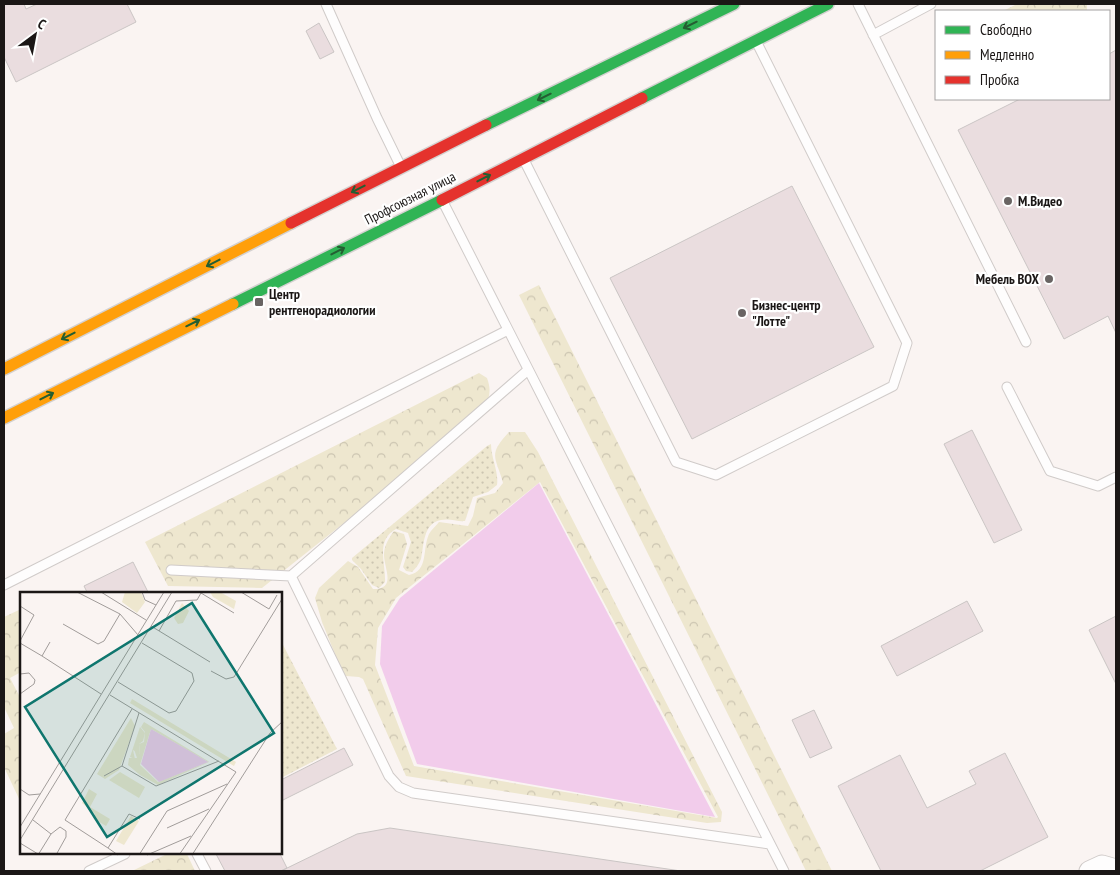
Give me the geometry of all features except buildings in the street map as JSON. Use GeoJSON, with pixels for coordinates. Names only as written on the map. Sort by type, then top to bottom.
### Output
{"type":"FeatureCollection","features":[{"type":"Feature","properties":{"kind":"main road"},"geometry":{"type":"LineString","coordinates":[[4,369],[401,167],[734,4]]}},
{"type":"Feature","properties":{"kind":"main road","name":"Профсоюзная улица"},"geometry":{"type":"LineString","coordinates":[[4,418],[442,200],[828,4]]}},
{"type":"Feature","properties":{"kind":"street"},"geometry":{"type":"LineString","coordinates":[[1090,871],[1102,865],[1116,869]]}},
{"type":"Feature","properties":{"kind":"lane"},"geometry":{"type":"LineString","coordinates":[[326,4],[401,167]]}},
{"type":"Feature","properties":{"kind":"lane"},"geometry":{"type":"LineString","coordinates":[[858,4],[1026,342]]}},
{"type":"Feature","properties":{"kind":"lane"},"geometry":{"type":"LineString","coordinates":[[873,35],[931,4]]}},
{"type":"Feature","properties":{"kind":"lane"},"geometry":{"type":"LineString","coordinates":[[523,158],[676,462],[716,475],[893,386],[907,343],[756,40]]}},
{"type":"Feature","properties":{"kind":"lane"},"geometry":{"type":"LineString","coordinates":[[442,200],[784,871]]}},
{"type":"Feature","properties":{"kind":"lane"},"geometry":{"type":"LineString","coordinates":[[4,584],[508,330]]}},
{"type":"Feature","properties":{"kind":"lane"},"geometry":{"type":"LineString","coordinates":[[171,570],[291,576],[528,370]]}},
{"type":"Feature","properties":{"kind":"lane"},"geometry":{"type":"LineString","coordinates":[[1007,387],[1050,471],[1098,486],[1116,477]]}},
{"type":"Feature","properties":{"kind":"lane"},"geometry":{"type":"LineString","coordinates":[[291,576],[389,776],[399,787],[413,793],[770,844]]}},
{"type":"Feature","properties":{"kind":"lane"},"geometry":{"type":"LineString","coordinates":[[90,871],[123,855]]}},
{"type":"Feature","properties":{"kind":"lane"},"geometry":{"type":"LineString","coordinates":[[198,855],[206,871]]}},
{"type":"Feature","properties":{"kind":"green space"},"geometry":{"type":"Polygon","coordinates":[[[1017,4],[1087,4],[1087,10],[1005,10],[1017,4]]]}},
{"type":"Feature","properties":{"kind":"green space"},"geometry":{"type":"Polygon","coordinates":[[[539,285],[832,871],[806,871],[519,295],[539,285]]]}},
{"type":"Feature","properties":{"kind":"green space"},"geometry":{"type":"Polygon","coordinates":[[[479,373],[487,378],[490,392],[489,398],[470,423],[262,588],[168,586],[145,542],[479,373]]]}},
{"type":"Feature","properties":{"kind":"green space"},"geometry":{"type":"Polygon","coordinates":[[[509,432],[525,432],[538,452],[722,812],[721,822],[707,823],[406,776],[363,679],[346,676],[341,669],[322,622],[315,598],[319,588],[348,561],[358,567],[373,589],[381,588],[385,585],[387,576],[384,553],[394,531],[404,534],[407,544],[399,570],[409,575],[420,569],[429,534],[439,522],[468,526],[473,516],[477,498],[495,493],[503,483],[495,456],[502,440],[509,432]],[[540,482],[396,598],[378,628],[375,665],[414,766],[718,817],[540,482]]]}},
{"type":"Feature","properties":{"kind":"green space"},"geometry":{"type":"Polygon","coordinates":[[[491,444],[497,485],[488,492],[473,497],[465,521],[444,520],[431,525],[425,535],[421,559],[412,572],[406,571],[403,567],[411,542],[408,533],[396,529],[386,539],[384,546],[385,582],[379,588],[372,585],[352,558],[491,444]]]}},
{"type":"Feature","properties":{"kind":"green space"},"geometry":{"type":"Polygon","coordinates":[[[20,609],[20,673],[10,678],[20,697],[20,801],[4,767],[4,734],[14,728],[4,707],[4,617],[20,609]]]}},
{"type":"Feature","properties":{"kind":"green space"},"geometry":{"type":"Polygon","coordinates":[[[282,643],[337,749],[282,777],[282,643]]]}},
{"type":"Feature","properties":{"kind":"green space"},"geometry":{"type":"Polygon","coordinates":[[[165,855],[187,855],[195,871],[132,871],[165,855]]]}},
{"type":"Feature","properties":{"kind":"shaded area"},"geometry":{"type":"Polygon","coordinates":[[[539,483],[715,817],[417,764],[380,664],[382,626],[400,598],[539,483]]]}},
{"type":"Feature","properties":{"kind":"traffic: fast"},"geometry":{"type":"LineString","coordinates":[[486,125],[734,4]]}},
{"type":"Feature","properties":{"kind":"traffic: fast"},"geometry":{"type":"LineString","coordinates":[[642,98],[828,4]]}},
{"type":"Feature","properties":{"kind":"traffic: fast"},"geometry":{"type":"LineString","coordinates":[[233,304],[442,200]]}},
{"type":"Feature","properties":{"kind":"traffic: slow"},"geometry":{"type":"LineString","coordinates":[[4,369],[291,223]]}},
{"type":"Feature","properties":{"kind":"traffic: slow"},"geometry":{"type":"LineString","coordinates":[[4,418],[233,304]]}},
{"type":"Feature","properties":{"kind":"traffic: jam"},"geometry":{"type":"LineString","coordinates":[[442,200],[642,98]]}},
{"type":"Feature","properties":{"kind":"traffic: jam"},"geometry":{"type":"LineString","coordinates":[[291,223],[486,125]]}},
{"type":"Feature","properties":{"kind":"place","name":"М.Видео"},"geometry":{"type":"Point","coordinates":[1008,201]}},
{"type":"Feature","properties":{"kind":"place","name":"Мебель BOX"},"geometry":{"type":"Point","coordinates":[1049,279]}},
{"type":"Feature","properties":{"kind":"place","name":"Центр рентгенорадиологии"},"geometry":{"type":"Point","coordinates":[259,302]}},
{"type":"Feature","properties":{"kind":"place","name":"Бизнес-центр \"Лотте\""},"geometry":{"type":"Point","coordinates":[742,313]}}]}
